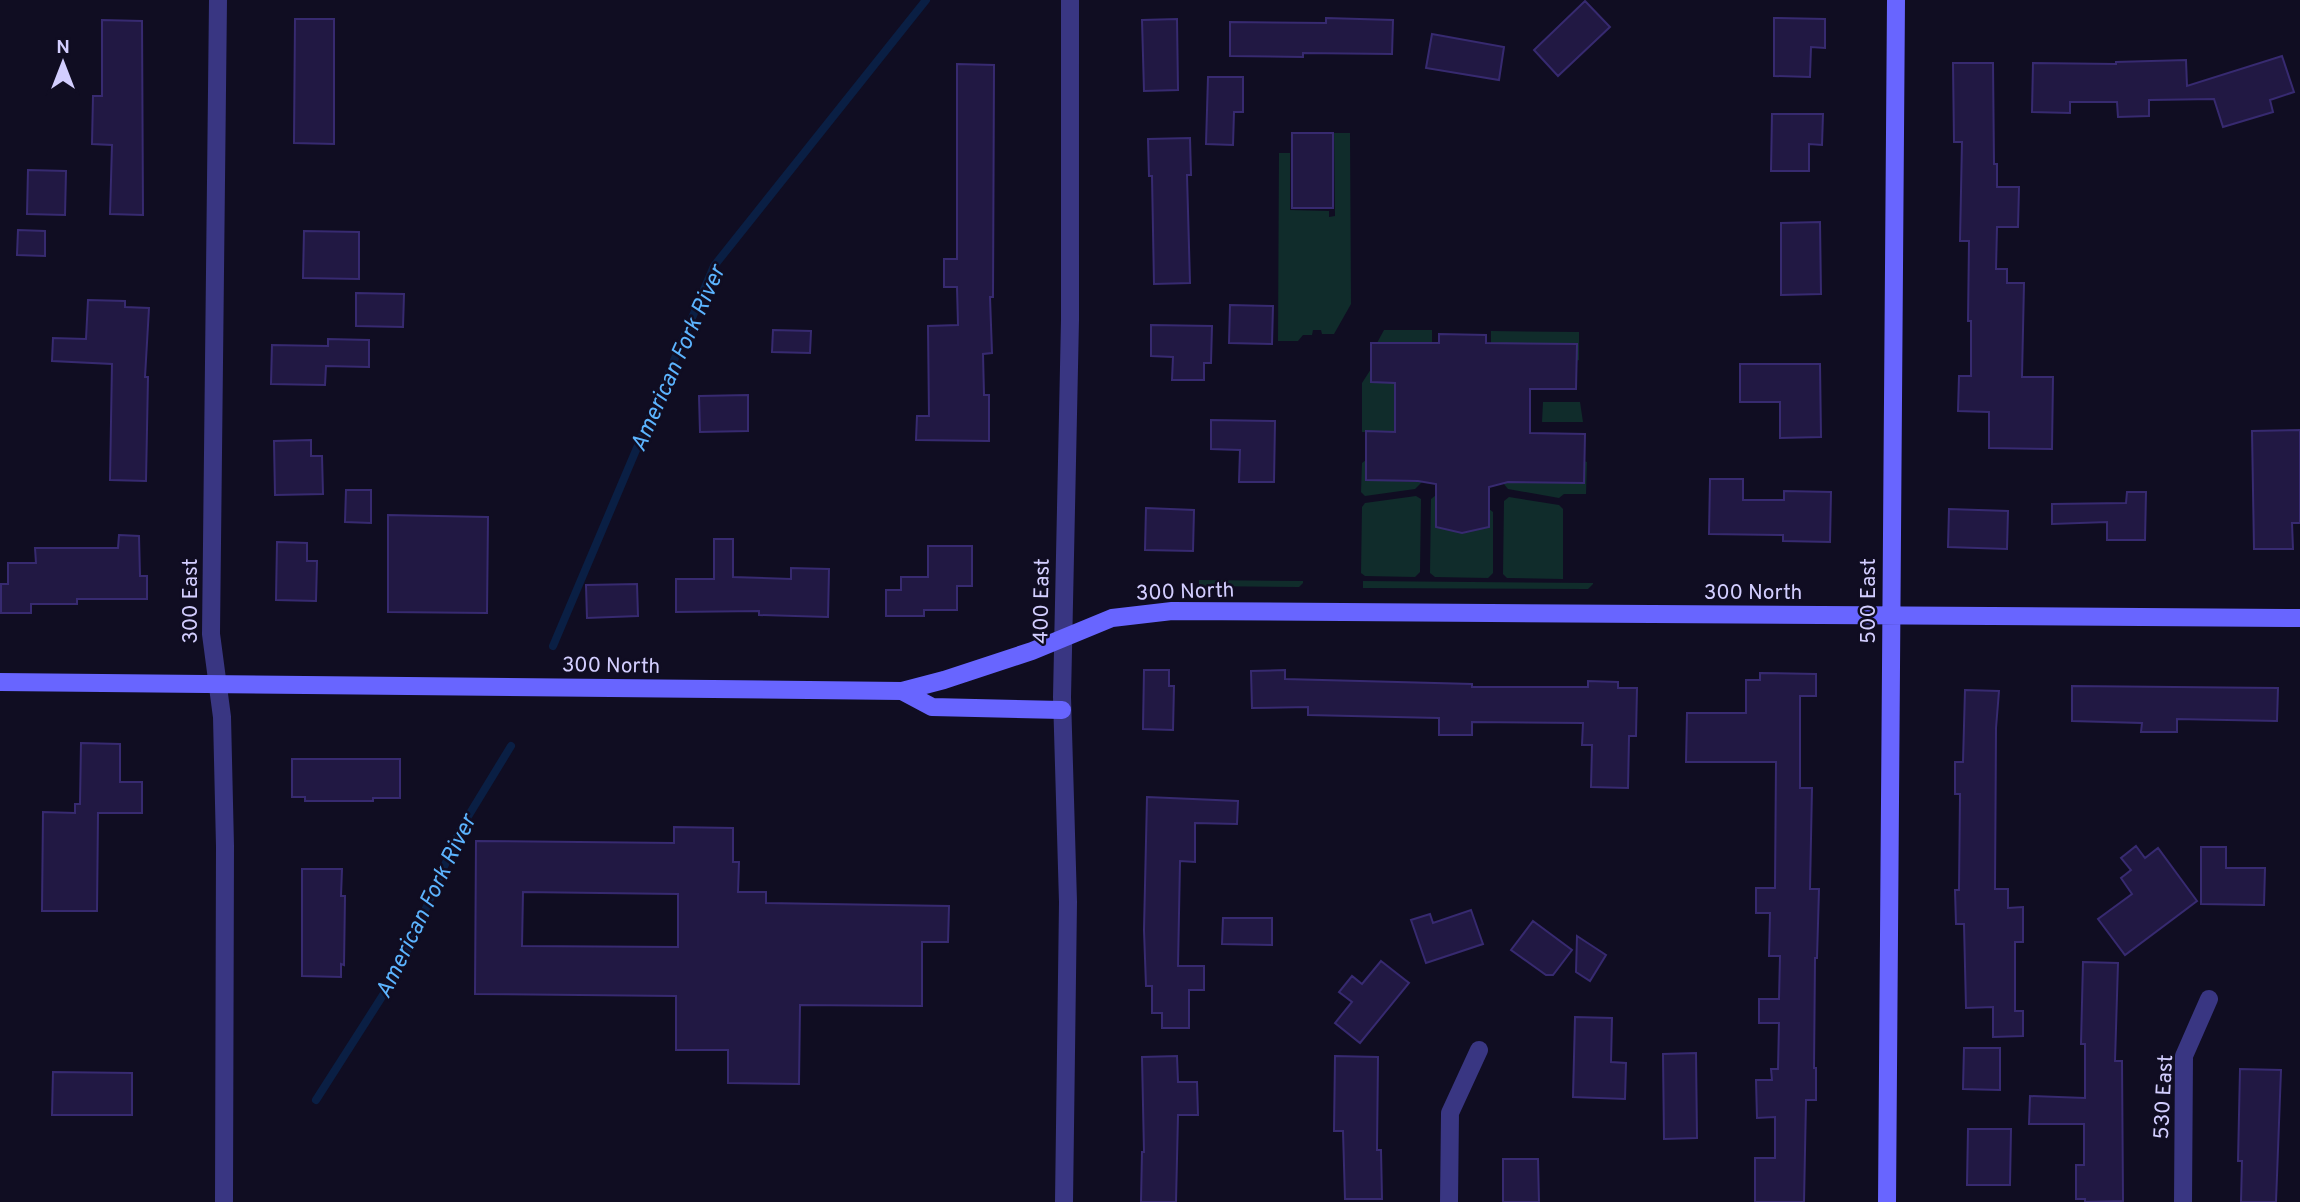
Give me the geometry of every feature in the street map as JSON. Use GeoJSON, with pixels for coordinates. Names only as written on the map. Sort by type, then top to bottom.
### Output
{"type":"FeatureCollection","features":[{"type":"Feature","properties":{"kind":"street","name":"300 East"},"geometry":{"type":"LineString","coordinates":[[218,0],[211,620],[212,649],[222,717],[225,846],[224,1202]]}},
{"type":"Feature","properties":{"kind":"street","name":"400 East"},"geometry":{"type":"LineString","coordinates":[[1063,1202],[1068,902],[1062,710],[1070,320],[1070,0]]}},
{"type":"Feature","properties":{"kind":"street","name":"500 East"},"geometry":{"type":"LineString","coordinates":[[1887,1202],[1896,0]]}},
{"type":"Feature","properties":{"kind":"street","name":"300 North"},"geometry":{"type":"LineString","coordinates":[[0,682],[902,691],[944,680],[1063,639],[1112,618],[1172,611],[2300,618]]}},
{"type":"Feature","properties":{"kind":"street"},"geometry":{"type":"LineString","coordinates":[[902,691],[932,707],[1062,710]]}},
{"type":"Feature","properties":{"kind":"street","name":"530 East"},"geometry":{"type":"LineString","coordinates":[[2183,1202],[2184,1056],[2208,999]]}},
{"type":"Feature","properties":{"kind":"street"},"geometry":{"type":"LineString","coordinates":[[1449,1202],[1450,1113],[1479,1050]]}},
{"type":"Feature","properties":{"kind":"green space"},"geometry":{"type":"Polygon","coordinates":[[[1334,133],[1350,133],[1351,304],[1334,334],[1322,334],[1321,330],[1313,330],[1312,335],[1303,335],[1298,341],[1278,341],[1279,153],[1290,153],[1290,210],[1329,211],[1329,217],[1335,216],[1334,133]]]}},
{"type":"Feature","properties":{"kind":"green space"},"geometry":{"type":"Polygon","coordinates":[[[1384,330],[1432,330],[1432,343],[1377,343],[1384,330]]]}},
{"type":"Feature","properties":{"kind":"green space"},"geometry":{"type":"Polygon","coordinates":[[[1491,331],[1579,332],[1579,360],[1576,361],[1576,344],[1491,343],[1491,331]]]}},
{"type":"Feature","properties":{"kind":"green space"},"geometry":{"type":"Polygon","coordinates":[[[1371,369],[1371,382],[1395,383],[1395,432],[1362,432],[1362,383],[1371,369]]]}},
{"type":"Feature","properties":{"kind":"green space"},"geometry":{"type":"Polygon","coordinates":[[[1543,402],[1580,402],[1583,422],[1542,422],[1543,402]]]}},
{"type":"Feature","properties":{"kind":"green space"},"geometry":{"type":"Polygon","coordinates":[[[1366,460],[1366,480],[1422,482],[1415,489],[1365,496],[1361,492],[1362,463],[1366,460]]]}},
{"type":"Feature","properties":{"kind":"green space"},"geometry":{"type":"Polygon","coordinates":[[[1584,461],[1587,462],[1586,494],[1564,494],[1559,498],[1508,489],[1503,483],[1584,483],[1584,461]]]}},
{"type":"Feature","properties":{"kind":"green space"},"geometry":{"type":"Polygon","coordinates":[[[1436,495],[1436,527],[1462,533],[1489,527],[1489,509],[1493,512],[1493,573],[1488,578],[1435,577],[1430,573],[1431,499],[1436,495]]]}},
{"type":"Feature","properties":{"kind":"green space"},"geometry":{"type":"Polygon","coordinates":[[[1416,496],[1421,499],[1420,572],[1415,577],[1365,576],[1361,573],[1362,507],[1365,503],[1416,496]]]}},
{"type":"Feature","properties":{"kind":"green space"},"geometry":{"type":"Polygon","coordinates":[[[1509,497],[1559,505],[1563,509],[1563,579],[1507,578],[1503,574],[1504,501],[1509,497]]]}},
{"type":"Feature","properties":{"kind":"green space"},"geometry":{"type":"Polygon","coordinates":[[[1199,580],[1303,583],[1299,587],[1199,586],[1199,580]]]}},
{"type":"Feature","properties":{"kind":"green space"},"geometry":{"type":"Polygon","coordinates":[[[1363,581],[1593,584],[1588,589],[1363,588],[1363,581]]]}},
{"type":"Feature","properties":{"kind":"building"},"geometry":{"type":"Polygon","coordinates":[[[1585,1],[1610,27],[1558,76],[1534,50],[1585,1]]]}},
{"type":"Feature","properties":{"kind":"building"},"geometry":{"type":"Polygon","coordinates":[[[1326,18],[1393,20],[1392,54],[1230,56],[1230,22],[1326,23],[1326,18]]]}},
{"type":"Feature","properties":{"kind":"building"},"geometry":{"type":"Polygon","coordinates":[[[1774,18],[1825,19],[1825,48],[1811,47],[1810,77],[1774,76],[1774,18]]]}},
{"type":"Feature","properties":{"kind":"building"},"geometry":{"type":"Polygon","coordinates":[[[295,19],[334,19],[334,144],[294,143],[295,19]]]}},
{"type":"Feature","properties":{"kind":"building"},"geometry":{"type":"Polygon","coordinates":[[[1177,19],[1178,90],[1144,91],[1142,20],[1177,19]]]}},
{"type":"Feature","properties":{"kind":"building"},"geometry":{"type":"Polygon","coordinates":[[[102,20],[142,21],[143,215],[110,214],[112,145],[92,144],[93,96],[102,96],[102,20]]]}},
{"type":"Feature","properties":{"kind":"building"},"geometry":{"type":"Polygon","coordinates":[[[1432,34],[1504,47],[1499,80],[1426,68],[1432,34]]]}},
{"type":"Feature","properties":{"kind":"building"},"geometry":{"type":"Polygon","coordinates":[[[2282,56],[2294,92],[2270,100],[2273,112],[2223,127],[2214,99],[2149,100],[2149,116],[2118,117],[2117,102],[2070,102],[2070,113],[2032,112],[2033,63],[2116,64],[2186,60],[2187,86],[2282,56]]]}},
{"type":"Feature","properties":{"kind":"building"},"geometry":{"type":"Polygon","coordinates":[[[1953,63],[1993,63],[1994,164],[1997,164],[1997,187],[2019,187],[2018,227],[1997,227],[1996,269],[2007,269],[2007,283],[2024,283],[2022,377],[2053,377],[2052,449],[1989,448],[1989,412],[1958,411],[1959,376],[1971,376],[1971,321],[1968,321],[1969,241],[1960,241],[1962,142],[1954,142],[1953,63]]]}},
{"type":"Feature","properties":{"kind":"building"},"geometry":{"type":"Polygon","coordinates":[[[957,64],[994,65],[993,297],[990,297],[992,353],[983,354],[984,395],[989,395],[989,441],[916,440],[917,416],[929,416],[928,326],[958,325],[957,287],[944,287],[944,259],[957,259],[957,64]]]}},
{"type":"Feature","properties":{"kind":"building"},"geometry":{"type":"Polygon","coordinates":[[[1208,77],[1243,77],[1243,112],[1234,112],[1233,145],[1206,144],[1208,77]]]}},
{"type":"Feature","properties":{"kind":"building"},"geometry":{"type":"Polygon","coordinates":[[[1772,114],[1823,114],[1822,145],[1809,144],[1809,171],[1771,171],[1772,114]]]}},
{"type":"Feature","properties":{"kind":"building"},"geometry":{"type":"Polygon","coordinates":[[[1292,133],[1333,133],[1333,208],[1292,208],[1292,133]]]}},
{"type":"Feature","properties":{"kind":"building"},"geometry":{"type":"Polygon","coordinates":[[[1190,138],[1191,175],[1187,175],[1190,283],[1154,284],[1152,176],[1149,176],[1148,139],[1190,138]]]}},
{"type":"Feature","properties":{"kind":"building"},"geometry":{"type":"Polygon","coordinates":[[[28,170],[66,171],[65,215],[27,214],[28,170]]]}},
{"type":"Feature","properties":{"kind":"building"},"geometry":{"type":"Polygon","coordinates":[[[1820,222],[1821,294],[1781,295],[1781,223],[1820,222]]]}},
{"type":"Feature","properties":{"kind":"building"},"geometry":{"type":"Polygon","coordinates":[[[18,230],[45,231],[45,256],[17,255],[18,230]]]}},
{"type":"Feature","properties":{"kind":"building"},"geometry":{"type":"Polygon","coordinates":[[[304,231],[359,232],[359,279],[303,278],[304,231]]]}},
{"type":"Feature","properties":{"kind":"building"},"geometry":{"type":"Polygon","coordinates":[[[356,293],[404,294],[403,327],[356,326],[356,293]]]}},
{"type":"Feature","properties":{"kind":"building"},"geometry":{"type":"Polygon","coordinates":[[[88,300],[125,301],[125,307],[149,308],[145,377],[148,377],[146,481],[110,480],[112,364],[52,361],[53,338],[86,339],[88,300]]]}},
{"type":"Feature","properties":{"kind":"building"},"geometry":{"type":"Polygon","coordinates":[[[1230,305],[1273,306],[1272,344],[1229,343],[1230,305]]]}},
{"type":"Feature","properties":{"kind":"building"},"geometry":{"type":"Polygon","coordinates":[[[1151,325],[1212,326],[1211,363],[1204,363],[1204,380],[1172,380],[1173,357],[1151,356],[1151,325]]]}},
{"type":"Feature","properties":{"kind":"building"},"geometry":{"type":"Polygon","coordinates":[[[773,330],[811,331],[810,353],[772,352],[773,330]]]}},
{"type":"Feature","properties":{"kind":"building"},"geometry":{"type":"Polygon","coordinates":[[[1439,334],[1486,335],[1486,343],[1577,344],[1576,389],[1530,389],[1530,433],[1585,434],[1584,483],[1508,482],[1489,487],[1489,527],[1462,533],[1436,527],[1436,484],[1366,480],[1366,431],[1395,432],[1395,383],[1371,382],[1371,343],[1439,343],[1439,334]]]}},
{"type":"Feature","properties":{"kind":"building"},"geometry":{"type":"Polygon","coordinates":[[[328,339],[369,340],[369,367],[326,366],[325,385],[271,384],[272,345],[328,346],[328,339]]]}},
{"type":"Feature","properties":{"kind":"building"},"geometry":{"type":"Polygon","coordinates":[[[1740,364],[1820,364],[1821,437],[1780,438],[1780,402],[1740,402],[1740,364]]]}},
{"type":"Feature","properties":{"kind":"building"},"geometry":{"type":"Polygon","coordinates":[[[748,395],[748,431],[700,432],[699,396],[748,395]]]}},
{"type":"Feature","properties":{"kind":"building"},"geometry":{"type":"Polygon","coordinates":[[[1211,420],[1275,421],[1274,482],[1239,482],[1240,450],[1211,449],[1211,420]]]}},
{"type":"Feature","properties":{"kind":"building"},"geometry":{"type":"Polygon","coordinates":[[[2300,430],[2300,523],[2292,523],[2293,549],[2254,549],[2252,431],[2300,430]]]}},
{"type":"Feature","properties":{"kind":"building"},"geometry":{"type":"Polygon","coordinates":[[[311,440],[311,456],[322,456],[323,494],[275,495],[274,441],[311,440]]]}},
{"type":"Feature","properties":{"kind":"building"},"geometry":{"type":"Polygon","coordinates":[[[1710,479],[1743,479],[1743,500],[1784,500],[1784,491],[1831,492],[1830,542],[1783,541],[1783,535],[1709,534],[1710,479]]]}},
{"type":"Feature","properties":{"kind":"building"},"geometry":{"type":"Polygon","coordinates":[[[346,490],[371,490],[371,523],[345,522],[346,490]]]}},
{"type":"Feature","properties":{"kind":"building"},"geometry":{"type":"Polygon","coordinates":[[[2127,492],[2146,492],[2145,540],[2107,540],[2107,522],[2052,524],[2052,504],[2126,503],[2127,492]]]}},
{"type":"Feature","properties":{"kind":"building"},"geometry":{"type":"Polygon","coordinates":[[[1146,508],[1194,510],[1193,551],[1145,550],[1146,508]]]}},
{"type":"Feature","properties":{"kind":"building"},"geometry":{"type":"Polygon","coordinates":[[[1949,509],[2008,511],[2007,549],[1948,547],[1949,509]]]}},
{"type":"Feature","properties":{"kind":"building"},"geometry":{"type":"Polygon","coordinates":[[[388,515],[488,517],[487,613],[388,612],[388,515]]]}},
{"type":"Feature","properties":{"kind":"building"},"geometry":{"type":"Polygon","coordinates":[[[119,535],[139,536],[140,576],[147,576],[147,599],[77,599],[77,604],[31,604],[31,613],[1,613],[1,584],[8,584],[8,563],[36,563],[35,548],[118,548],[119,535]]]}},
{"type":"Feature","properties":{"kind":"building"},"geometry":{"type":"Polygon","coordinates":[[[714,539],[733,539],[733,577],[791,579],[791,568],[829,569],[828,617],[759,615],[759,611],[676,612],[676,579],[714,579],[714,539]]]}},
{"type":"Feature","properties":{"kind":"building"},"geometry":{"type":"Polygon","coordinates":[[[277,542],[307,543],[307,561],[317,561],[316,601],[276,600],[277,542]]]}},
{"type":"Feature","properties":{"kind":"building"},"geometry":{"type":"Polygon","coordinates":[[[928,546],[972,546],[972,586],[957,586],[957,610],[924,610],[924,616],[886,616],[886,590],[901,590],[901,577],[928,577],[928,546]]]}},
{"type":"Feature","properties":{"kind":"building"},"geometry":{"type":"Polygon","coordinates":[[[637,584],[638,616],[587,618],[586,585],[637,584]]]}},
{"type":"Feature","properties":{"kind":"building"},"geometry":{"type":"Polygon","coordinates":[[[1144,670],[1169,670],[1169,686],[1174,686],[1173,730],[1143,729],[1144,670]]]}},
{"type":"Feature","properties":{"kind":"building"},"geometry":{"type":"Polygon","coordinates":[[[1285,670],[1285,679],[1472,684],[1472,687],[1588,687],[1588,681],[1618,682],[1618,688],[1637,688],[1636,736],[1629,736],[1628,788],[1591,787],[1592,745],[1582,745],[1583,723],[1472,722],[1472,735],[1439,735],[1439,718],[1308,715],[1308,707],[1252,708],[1251,671],[1285,670]]]}},
{"type":"Feature","properties":{"kind":"building"},"geometry":{"type":"Polygon","coordinates":[[[1760,673],[1816,674],[1816,696],[1800,696],[1800,788],[1812,788],[1810,889],[1819,889],[1815,958],[1816,1100],[1806,1100],[1804,1202],[1755,1202],[1755,1158],[1775,1158],[1775,1117],[1757,1118],[1756,1080],[1772,1080],[1771,1069],[1778,1069],[1779,1023],[1759,1023],[1759,999],[1779,999],[1780,956],[1769,956],[1770,913],[1756,913],[1756,888],[1775,888],[1776,762],[1686,762],[1687,713],[1746,713],[1746,680],[1760,680],[1760,673]]]}},
{"type":"Feature","properties":{"kind":"building"},"geometry":{"type":"Polygon","coordinates":[[[2072,686],[2278,688],[2277,721],[2177,719],[2177,732],[2141,732],[2142,723],[2072,721],[2072,686]]]}},
{"type":"Feature","properties":{"kind":"building"},"geometry":{"type":"Polygon","coordinates":[[[1965,690],[1999,691],[1996,728],[1995,889],[2008,889],[2008,908],[2023,907],[2023,942],[2015,942],[2015,1011],[2023,1011],[2023,1036],[1993,1037],[1993,1007],[1966,1008],[1964,924],[1956,924],[1955,890],[1959,890],[1960,794],[1955,794],[1955,762],[1963,762],[1965,690]]]}},
{"type":"Feature","properties":{"kind":"building"},"geometry":{"type":"Polygon","coordinates":[[[81,743],[120,744],[120,782],[142,782],[142,813],[98,813],[97,911],[42,911],[43,812],[75,813],[75,804],[80,804],[81,743]]]}},
{"type":"Feature","properties":{"kind":"building"},"geometry":{"type":"Polygon","coordinates":[[[292,759],[400,759],[400,798],[373,798],[373,801],[305,801],[305,797],[292,797],[292,759]]]}},
{"type":"Feature","properties":{"kind":"building"},"geometry":{"type":"Polygon","coordinates":[[[1147,797],[1238,801],[1237,824],[1195,823],[1195,862],[1180,861],[1178,966],[1204,966],[1204,990],[1189,990],[1189,1028],[1162,1028],[1162,1013],[1152,1013],[1152,986],[1146,986],[1144,930],[1147,797]]]}},
{"type":"Feature","properties":{"kind":"building"},"geometry":{"type":"Polygon","coordinates":[[[674,827],[733,828],[733,862],[739,862],[738,892],[766,892],[766,903],[949,906],[948,942],[922,942],[922,1006],[800,1005],[799,1084],[728,1083],[728,1050],[676,1050],[676,996],[475,994],[476,841],[674,843],[674,827]],[[523,892],[522,946],[678,947],[678,894],[523,892]]]}},
{"type":"Feature","properties":{"kind":"building"},"geometry":{"type":"Polygon","coordinates":[[[2136,846],[2145,858],[2158,848],[2197,901],[2125,955],[2098,919],[2132,894],[2121,878],[2131,870],[2121,858],[2136,846]]]}},
{"type":"Feature","properties":{"kind":"building"},"geometry":{"type":"Polygon","coordinates":[[[2201,847],[2226,847],[2226,868],[2265,868],[2264,905],[2201,904],[2201,847]]]}},
{"type":"Feature","properties":{"kind":"building"},"geometry":{"type":"Polygon","coordinates":[[[302,869],[342,869],[341,896],[345,896],[344,965],[341,964],[341,977],[302,976],[302,869]]]}},
{"type":"Feature","properties":{"kind":"building"},"geometry":{"type":"Polygon","coordinates":[[[1471,910],[1483,944],[1426,963],[1411,920],[1430,914],[1433,923],[1471,910]]]}},
{"type":"Feature","properties":{"kind":"building"},"geometry":{"type":"Polygon","coordinates":[[[1223,918],[1272,918],[1272,945],[1222,944],[1223,918]]]}},
{"type":"Feature","properties":{"kind":"building"},"geometry":{"type":"Polygon","coordinates":[[[1533,921],[1572,950],[1553,975],[1546,975],[1511,950],[1533,921]]]}},
{"type":"Feature","properties":{"kind":"building"},"geometry":{"type":"Polygon","coordinates":[[[1577,936],[1606,955],[1590,981],[1576,972],[1577,936]]]}},
{"type":"Feature","properties":{"kind":"building"},"geometry":{"type":"Polygon","coordinates":[[[1381,961],[1409,983],[1360,1043],[1335,1023],[1352,1002],[1339,992],[1352,976],[1362,984],[1381,961]]]}},
{"type":"Feature","properties":{"kind":"building"},"geometry":{"type":"Polygon","coordinates":[[[2083,962],[2118,963],[2115,1061],[2122,1061],[2123,1201],[2085,1202],[2085,1199],[2076,1199],[2076,1165],[2084,1165],[2084,1124],[2029,1124],[2030,1096],[2085,1098],[2085,1044],[2081,1044],[2083,962]]]}},
{"type":"Feature","properties":{"kind":"building"},"geometry":{"type":"Polygon","coordinates":[[[1575,1017],[1612,1018],[1611,1062],[1626,1063],[1625,1099],[1573,1097],[1575,1017]]]}},
{"type":"Feature","properties":{"kind":"building"},"geometry":{"type":"Polygon","coordinates":[[[1964,1048],[2000,1048],[2000,1090],[1963,1089],[1964,1048]]]}},
{"type":"Feature","properties":{"kind":"building"},"geometry":{"type":"Polygon","coordinates":[[[1696,1053],[1697,1138],[1664,1139],[1663,1054],[1696,1053]]]}},
{"type":"Feature","properties":{"kind":"building"},"geometry":{"type":"Polygon","coordinates":[[[1177,1056],[1178,1082],[1197,1082],[1198,1115],[1178,1115],[1176,1202],[1141,1202],[1144,1152],[1142,1057],[1177,1056]]]}},
{"type":"Feature","properties":{"kind":"building"},"geometry":{"type":"Polygon","coordinates":[[[1335,1056],[1378,1057],[1377,1150],[1381,1150],[1382,1199],[1345,1199],[1343,1131],[1334,1131],[1335,1056]]]}},
{"type":"Feature","properties":{"kind":"building"},"geometry":{"type":"Polygon","coordinates":[[[2240,1069],[2281,1070],[2276,1202],[2241,1202],[2242,1161],[2238,1161],[2240,1069]]]}},
{"type":"Feature","properties":{"kind":"building"},"geometry":{"type":"Polygon","coordinates":[[[53,1072],[132,1073],[132,1115],[52,1115],[53,1072]]]}},
{"type":"Feature","properties":{"kind":"building"},"geometry":{"type":"Polygon","coordinates":[[[1968,1129],[2011,1129],[2010,1185],[1967,1185],[1968,1129]]]}},
{"type":"Feature","properties":{"kind":"building"},"geometry":{"type":"Polygon","coordinates":[[[1503,1159],[1538,1159],[1539,1202],[1503,1202],[1503,1159]]]}},
{"type":"Feature","properties":{"kind":"waterway","name":"American Fork River"},"geometry":{"type":"LineString","coordinates":[[553,646],[714,266],[926,0]]}},
{"type":"Feature","properties":{"kind":"waterway","name":"American Fork River"},"geometry":{"type":"LineString","coordinates":[[316,1100],[399,970],[461,828],[511,746]]}}]}
